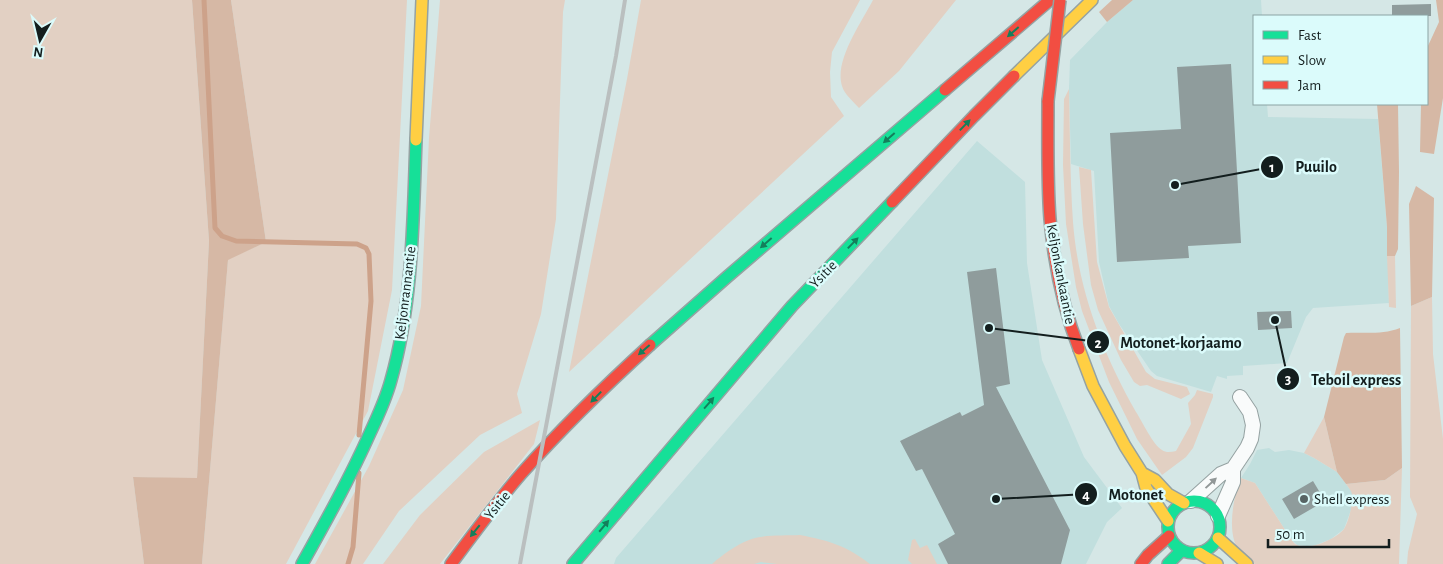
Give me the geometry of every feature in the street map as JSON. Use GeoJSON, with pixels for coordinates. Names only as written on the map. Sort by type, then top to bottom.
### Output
{"type":"FeatureCollection","features":[{"type":"Feature","properties":{"kind":"main road","name":"Keljonrannantie"},"geometry":{"type":"LineString","coordinates":[[302,564],[356,466],[383,404],[391,381],[400,342],[411,260],[422,0]]}},
{"type":"Feature","properties":{"kind":"main road","name":"Ysitie"},"geometry":{"type":"LineString","coordinates":[[451,564],[466,542],[530,464],[630,362],[1050,0]]}},
{"type":"Feature","properties":{"kind":"main road","name":"Keljonkankaantie"},"geometry":{"type":"LineString","coordinates":[[1060,0],[1048,101],[1050,219],[1056,263],[1074,336],[1093,386],[1124,446],[1142,472],[1146,488],[1168,521]]}},
{"type":"Feature","properties":{"kind":"main road","name":"Ysitie"},"geometry":{"type":"LineString","coordinates":[[573,564],[792,306],[974,116],[1092,0]]}},
{"type":"Feature","properties":{"kind":"main road","name":"Keljonkankaantie"},"geometry":{"type":"LineString","coordinates":[[1142,472],[1155,480],[1168,494],[1188,502]]}},
{"type":"Feature","properties":{"kind":"main road"},"geometry":{"type":"LineString","coordinates":[[1188,502],[1206,504],[1218,516],[1220,527],[1218,538],[1209,549],[1199,553],[1187,553],[1181,551],[1173,544],[1167,528],[1173,511],[1188,502]]}},
{"type":"Feature","properties":{"kind":"main road"},"geometry":{"type":"LineString","coordinates":[[1141,564],[1169,536]]}},
{"type":"Feature","properties":{"kind":"main road"},"geometry":{"type":"LineString","coordinates":[[1218,538],[1247,564]]}},
{"type":"Feature","properties":{"kind":"main road"},"geometry":{"type":"LineString","coordinates":[[1168,564],[1181,551]]}},
{"type":"Feature","properties":{"kind":"main road"},"geometry":{"type":"LineString","coordinates":[[1199,553],[1217,564]]}},
{"type":"Feature","properties":{"kind":"street"},"geometry":{"type":"LineString","coordinates":[[1218,516],[1233,482],[1233,469],[1251,439],[1253,424],[1250,412],[1240,398]]}},
{"type":"Feature","properties":{"kind":"street"},"geometry":{"type":"LineString","coordinates":[[1188,502],[1221,474],[1233,469]]}},
{"type":"Feature","properties":{"kind":"shaded area"},"geometry":{"type":"Polygon","coordinates":[[[0,0],[192,0],[209,241],[197,479],[133,477],[144,564],[0,564],[0,0]]]}},
{"type":"Feature","properties":{"kind":"shaded area"},"geometry":{"type":"Polygon","coordinates":[[[192,0],[231,0],[266,242],[228,260],[202,564],[144,564],[133,477],[197,478],[209,241],[192,0]]]}},
{"type":"Feature","properties":{"kind":"shaded area"},"geometry":{"type":"Polygon","coordinates":[[[231,0],[407,0],[392,290],[368,411],[286,564],[202,564],[228,259],[266,242],[231,0]]]}},
{"type":"Feature","properties":{"kind":"shaded area"},"geometry":{"type":"Polygon","coordinates":[[[440,0],[565,0],[563,12],[556,219],[541,314],[517,394],[522,413],[480,435],[399,511],[363,564],[315,564],[369,466],[403,390],[421,306],[429,138],[440,0]]]}},
{"type":"Feature","properties":{"kind":"shaded area"},"geometry":{"type":"Polygon","coordinates":[[[641,0],[860,0],[832,52],[830,72],[831,97],[844,116],[569,372],[627,79],[641,0]]]}},
{"type":"Feature","properties":{"kind":"shaded area"},"geometry":{"type":"Polygon","coordinates":[[[873,0],[956,0],[899,71],[859,108],[843,89],[842,65],[850,42],[873,0]]]}},
{"type":"Feature","properties":{"kind":"shaded area"},"geometry":{"type":"Polygon","coordinates":[[[1112,0],[1133,0],[1107,22],[1099,12],[1112,0]]]}},
{"type":"Feature","properties":{"kind":"shaded area"},"geometry":{"type":"Polygon","coordinates":[[[1133,0],[1261,0],[1262,15],[1253,15],[1253,105],[1267,105],[1268,117],[1378,119],[1387,227],[1389,303],[1313,308],[1306,317],[1287,363],[1243,366],[1243,375],[1227,376],[1227,379],[1217,376],[1211,392],[1157,376],[1151,371],[1109,306],[1099,262],[1094,171],[1071,164],[1070,60],[1107,22],[1133,0]]]}},
{"type":"Feature","properties":{"kind":"shaded area"},"geometry":{"type":"Polygon","coordinates":[[[1436,0],[1443,0],[1443,98],[1434,154],[1420,152],[1421,105],[1428,105],[1428,46],[1439,22],[1436,0]]]}},
{"type":"Feature","properties":{"kind":"shaded area"},"geometry":{"type":"Polygon","coordinates":[[[1069,89],[1071,189],[1076,247],[1086,297],[1113,367],[1148,432],[1155,443],[1165,452],[1176,451],[1191,424],[1188,403],[1197,390],[1213,394],[1193,448],[1186,457],[1162,475],[1137,439],[1109,382],[1082,311],[1076,287],[1066,224],[1063,165],[1064,99],[1069,89]]]}},
{"type":"Feature","properties":{"kind":"shaded area"},"geometry":{"type":"Polygon","coordinates":[[[1377,105],[1398,105],[1398,249],[1395,256],[1387,256],[1387,227],[1377,105]]]}},
{"type":"Feature","properties":{"kind":"shaded area"},"geometry":{"type":"Polygon","coordinates":[[[977,141],[1025,182],[1027,263],[1042,360],[1084,457],[1122,508],[1107,522],[1086,564],[614,564],[616,558],[977,141]]]}},
{"type":"Feature","properties":{"kind":"shaded area"},"geometry":{"type":"Polygon","coordinates":[[[1079,167],[1091,170],[1097,262],[1109,307],[1146,372],[1155,379],[1187,387],[1190,394],[1181,399],[1147,385],[1140,386],[1134,382],[1121,360],[1098,310],[1091,285],[1083,224],[1079,167]]]}},
{"type":"Feature","properties":{"kind":"shaded area"},"geometry":{"type":"Polygon","coordinates":[[[1416,186],[1434,198],[1432,297],[1411,306],[1409,204],[1416,186]]]}},
{"type":"Feature","properties":{"kind":"shaded area"},"geometry":{"type":"Polygon","coordinates":[[[1387,256],[1395,256],[1396,308],[1389,307],[1387,256]]]}},
{"type":"Feature","properties":{"kind":"shaded area"},"geometry":{"type":"Polygon","coordinates":[[[1432,297],[1433,354],[1443,439],[1443,564],[1407,564],[1417,514],[1410,497],[1411,306],[1432,297]]]}},
{"type":"Feature","properties":{"kind":"shaded area"},"geometry":{"type":"Polygon","coordinates":[[[1400,328],[1402,468],[1385,480],[1346,484],[1337,472],[1324,417],[1344,337],[1346,333],[1380,332],[1400,328]]]}},
{"type":"Feature","properties":{"kind":"shaded area"},"geometry":{"type":"Polygon","coordinates":[[[1324,417],[1337,472],[1304,453],[1324,417]]]}},
{"type":"Feature","properties":{"kind":"shaded area"},"geometry":{"type":"Polygon","coordinates":[[[540,420],[534,444],[440,564],[383,564],[420,515],[484,452],[540,420]]]}},
{"type":"Feature","properties":{"kind":"shaded area"},"geometry":{"type":"Polygon","coordinates":[[[1269,448],[1275,452],[1289,450],[1304,453],[1337,472],[1352,492],[1351,510],[1344,529],[1331,539],[1316,545],[1297,545],[1291,539],[1255,483],[1241,478],[1257,450],[1269,448]]]}},
{"type":"Feature","properties":{"kind":"shaded area"},"geometry":{"type":"Polygon","coordinates":[[[1402,468],[1399,564],[1255,564],[1242,555],[1237,547],[1232,528],[1232,517],[1235,496],[1241,478],[1255,483],[1294,543],[1308,546],[1322,543],[1335,537],[1346,526],[1351,507],[1352,493],[1346,484],[1385,480],[1402,468]]]}},
{"type":"Feature","properties":{"kind":"shaded area"},"geometry":{"type":"Polygon","coordinates":[[[800,535],[837,545],[853,552],[870,564],[777,564],[761,562],[754,564],[712,564],[729,550],[755,538],[800,535]]]}},
{"type":"Feature","properties":{"kind":"shaded area"},"geometry":{"type":"Polygon","coordinates":[[[915,539],[920,548],[927,545],[937,564],[912,564],[908,560],[912,540],[915,539]]]}},
{"type":"Feature","properties":{"kind":"building"},"geometry":{"type":"Polygon","coordinates":[[[1431,4],[1431,16],[1392,15],[1392,5],[1431,4]]]}},
{"type":"Feature","properties":{"kind":"building"},"geometry":{"type":"Polygon","coordinates":[[[1231,64],[1241,243],[1188,246],[1189,258],[1117,262],[1110,133],[1181,129],[1177,67],[1231,64]]]}},
{"type":"Feature","properties":{"kind":"building"},"geometry":{"type":"Polygon","coordinates":[[[996,268],[1010,384],[996,387],[1070,530],[1061,564],[948,564],[938,544],[955,534],[922,469],[916,471],[900,441],[960,412],[962,416],[984,405],[967,272],[996,268]]]}},
{"type":"Feature","properties":{"kind":"building"},"geometry":{"type":"Polygon","coordinates":[[[1291,311],[1292,328],[1258,330],[1257,312],[1291,311]]]}},
{"type":"Feature","properties":{"kind":"building"},"geometry":{"type":"Polygon","coordinates":[[[1313,481],[1325,501],[1294,519],[1282,499],[1313,481]]]}},
{"type":"Feature","properties":{"kind":"waterway"},"geometry":{"type":"LineString","coordinates":[[204,0],[215,228],[222,236],[236,241],[357,244],[366,248],[369,254],[371,301],[359,435]]}},
{"type":"Feature","properties":{"kind":"waterway"},"geometry":{"type":"LineString","coordinates":[[348,564],[353,547],[359,473]]}},
{"type":"Feature","properties":{"kind":"railway"},"geometry":{"type":"LineString","coordinates":[[520,564],[625,0]]}},
{"type":"Feature","properties":{"kind":"traffic: fast"},"geometry":{"type":"LineString","coordinates":[[650,345],[945,90]]}},
{"type":"Feature","properties":{"kind":"traffic: fast"},"geometry":{"type":"LineString","coordinates":[[302,564],[354,466],[382,407],[391,380],[404,321],[408,291],[413,231],[416,140]]}},
{"type":"Feature","properties":{"kind":"traffic: fast"},"geometry":{"type":"LineString","coordinates":[[573,564],[792,306],[892,202]]}},
{"type":"Feature","properties":{"kind":"traffic: fast"},"geometry":{"type":"LineString","coordinates":[[1189,501],[1199,501],[1213,508],[1220,522],[1220,527],[1220,532],[1213,546],[1199,553],[1189,553],[1179,549],[1172,542],[1168,532],[1168,522],[1172,512],[1179,505],[1189,501]]}},
{"type":"Feature","properties":{"kind":"traffic: fast"},"geometry":{"type":"LineString","coordinates":[[1168,564],[1181,551]]}},
{"type":"Feature","properties":{"kind":"traffic: slow"},"geometry":{"type":"LineString","coordinates":[[416,140],[422,0]]}},
{"type":"Feature","properties":{"kind":"traffic: slow"},"geometry":{"type":"LineString","coordinates":[[1014,76],[1092,0]]}},
{"type":"Feature","properties":{"kind":"traffic: slow"},"geometry":{"type":"LineString","coordinates":[[1079,349],[1093,386],[1125,446],[1142,473],[1146,488],[1168,521]]}},
{"type":"Feature","properties":{"kind":"traffic: slow"},"geometry":{"type":"LineString","coordinates":[[1142,473],[1155,480],[1168,494],[1184,503]]}},
{"type":"Feature","properties":{"kind":"traffic: slow"},"geometry":{"type":"LineString","coordinates":[[1218,538],[1247,564]]}},
{"type":"Feature","properties":{"kind":"traffic: slow"},"geometry":{"type":"LineString","coordinates":[[1199,553],[1217,564]]}},
{"type":"Feature","properties":{"kind":"traffic: jam"},"geometry":{"type":"LineString","coordinates":[[945,90],[1050,0]]}},
{"type":"Feature","properties":{"kind":"traffic: jam"},"geometry":{"type":"LineString","coordinates":[[1048,101],[1060,0]]}},
{"type":"Feature","properties":{"kind":"traffic: jam"},"geometry":{"type":"LineString","coordinates":[[892,202],[1014,76]]}},
{"type":"Feature","properties":{"kind":"traffic: jam"},"geometry":{"type":"LineString","coordinates":[[1048,101],[1048,190],[1052,236],[1064,301],[1079,349]]}},
{"type":"Feature","properties":{"kind":"traffic: jam"},"geometry":{"type":"LineString","coordinates":[[451,564],[485,518],[536,457],[616,376],[650,345]]}},
{"type":"Feature","properties":{"kind":"traffic: jam"},"geometry":{"type":"LineString","coordinates":[[1141,564],[1169,536]]}},
{"type":"Feature","properties":{"kind":"place","name":"Puuilo"},"geometry":{"type":"Point","coordinates":[1175,185]}},
{"type":"Feature","properties":{"kind":"place","name":"Teboil express"},"geometry":{"type":"Point","coordinates":[1275,320]}},
{"type":"Feature","properties":{"kind":"place","name":"Motonet-korjaamo"},"geometry":{"type":"Point","coordinates":[989,328]}},
{"type":"Feature","properties":{"kind":"place","name":"Motonet"},"geometry":{"type":"Point","coordinates":[996,499]}},
{"type":"Feature","properties":{"kind":"place","name":"Shell express"},"geometry":{"type":"Point","coordinates":[1304,499]}}]}
